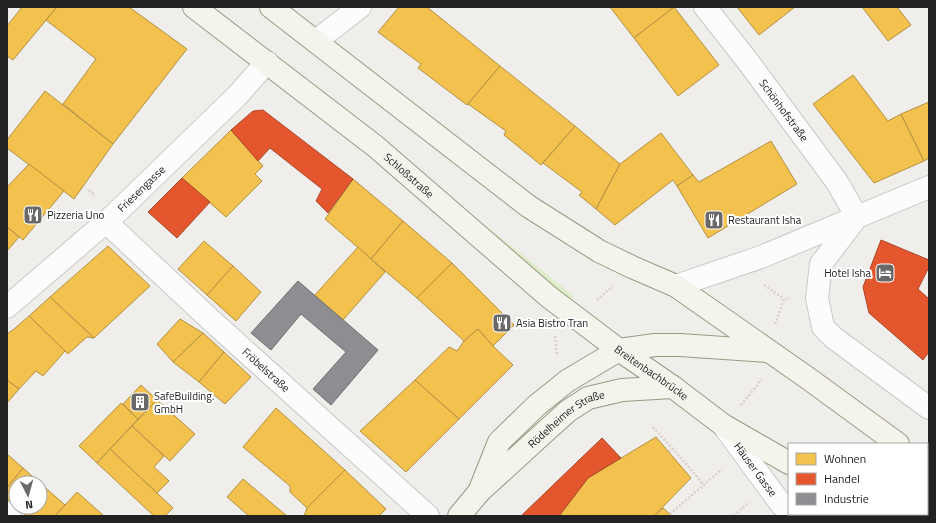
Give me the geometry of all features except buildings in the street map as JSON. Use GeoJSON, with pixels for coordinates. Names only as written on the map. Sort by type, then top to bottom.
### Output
{"type":"FeatureCollection","features":[{"type":"Feature","properties":{"kind":"street","name":"Schloßstraße"},"geometry":{"type":"LineString","coordinates":[[194,7],[374,146],[548,297],[619,350]]}},
{"type":"Feature","properties":{"kind":"street"},"geometry":{"type":"LineString","coordinates":[[271,7],[528,206],[599,251],[676,286],[809,379],[897,443]]}},
{"type":"Feature","properties":{"kind":"street"},"geometry":{"type":"LineString","coordinates":[[316,41],[360,7]]}},
{"type":"Feature","properties":{"kind":"street","name":"Schönhofstraße"},"geometry":{"type":"LineString","coordinates":[[705,7],[746,59],[837,182],[857,217]]}},
{"type":"Feature","properties":{"kind":"street","name":"Friesengasse"},"geometry":{"type":"LineString","coordinates":[[7,307],[106,222],[237,96],[267,62]]}},
{"type":"Feature","properties":{"kind":"street"},"geometry":{"type":"LineString","coordinates":[[676,286],[761,257],[929,186]]}},
{"type":"Feature","properties":{"kind":"street"},"geometry":{"type":"LineString","coordinates":[[857,217],[821,264],[817,298],[824,327],[834,338],[929,408]]}},
{"type":"Feature","properties":{"kind":"street","name":"Fröbelstraße"},"geometry":{"type":"LineString","coordinates":[[106,222],[213,322],[428,516]]}},
{"type":"Feature","properties":{"kind":"street","name":"Breitenbachbrücke"},"geometry":{"type":"LineString","coordinates":[[619,350],[655,345],[680,345],[768,351]]}},
{"type":"Feature","properties":{"kind":"street","name":"Breitenbachbrücke"},"geometry":{"type":"LineString","coordinates":[[619,350],[673,387],[723,425],[788,462]]}},
{"type":"Feature","properties":{"kind":"street","name":"Rödelheimer Straße"},"geometry":{"type":"LineString","coordinates":[[479,492],[499,442],[503,437],[536,406],[567,381],[619,350]]}},
{"type":"Feature","properties":{"kind":"street","name":"Rödelheimer Straße"},"geometry":{"type":"LineString","coordinates":[[459,516],[479,492],[568,411],[588,398],[622,390],[673,387]]}},
{"type":"Feature","properties":{"kind":"street","name":"Häuser Gasse"},"geometry":{"type":"LineString","coordinates":[[723,425],[781,504],[788,511]]}},
{"type":"Feature","properties":{"kind":"path"},"geometry":{"type":"LineString","coordinates":[[595,302],[610,289]]}},
{"type":"Feature","properties":{"kind":"path"},"geometry":{"type":"LineString","coordinates":[[777,317],[784,299],[795,298]]}},
{"type":"Feature","properties":{"kind":"path"},"geometry":{"type":"LineString","coordinates":[[740,408],[760,380]]}},
{"type":"Feature","properties":{"kind":"path"},"geometry":{"type":"LineString","coordinates":[[653,427],[704,485]]}},
{"type":"Feature","properties":{"kind":"path"},"geometry":{"type":"LineString","coordinates":[[669,452],[673,449]]}},
{"type":"Feature","properties":{"kind":"path"},"geometry":{"type":"LineString","coordinates":[[670,514],[725,467]]}},
{"type":"Feature","properties":{"kind":"path"},"geometry":{"type":"LineString","coordinates":[[734,516],[753,499]]}},
{"type":"Feature","properties":{"kind":"green space"},"geometry":{"type":"Polygon","coordinates":[[[467,216],[475,217],[574,296],[568,301],[467,216]]]}},
{"type":"Feature","properties":{"kind":"place","name":"Pizzeria Uno"},"geometry":{"type":"Point","coordinates":[33,215]}},
{"type":"Feature","properties":{"kind":"place","name":"Restaurant Isha"},"geometry":{"type":"Point","coordinates":[714,220]}},
{"type":"Feature","properties":{"kind":"place","name":"Hotel Isha"},"geometry":{"type":"Point","coordinates":[885,273]}},
{"type":"Feature","properties":{"kind":"place","name":"Asia Bistro Tran"},"geometry":{"type":"Point","coordinates":[502,323]}},
{"type":"Feature","properties":{"kind":"place","name":"SafeBuilding. GmbH"},"geometry":{"type":"Point","coordinates":[140,402]}}]}
